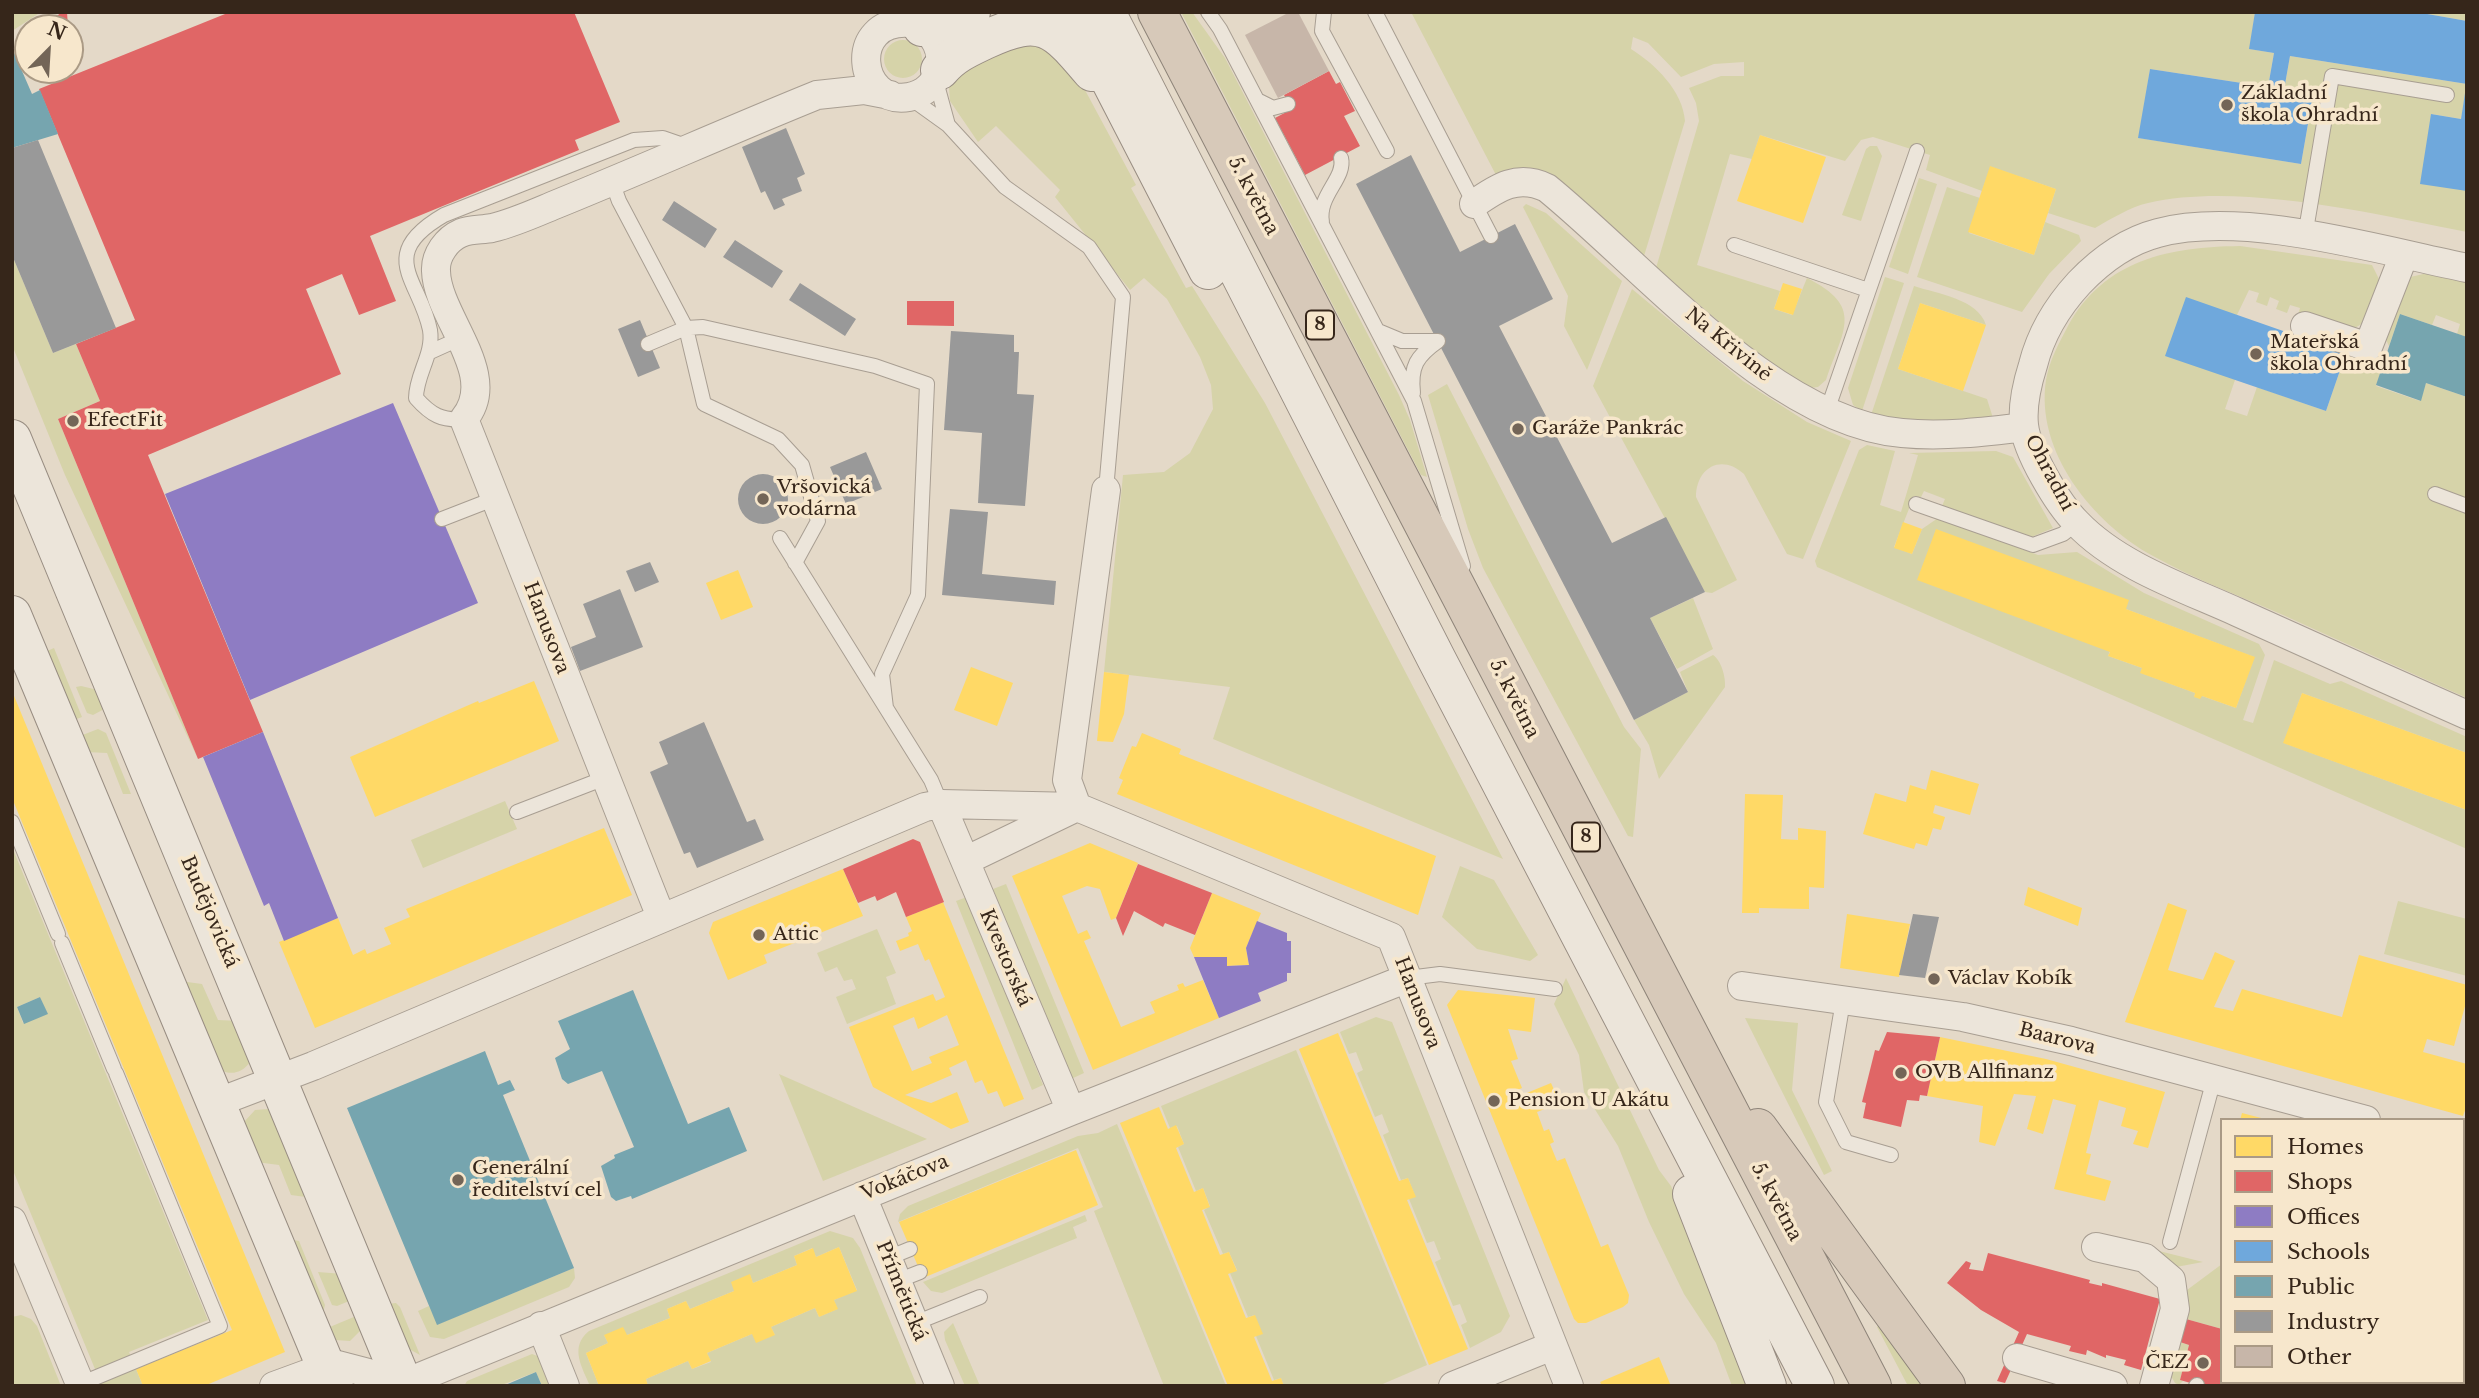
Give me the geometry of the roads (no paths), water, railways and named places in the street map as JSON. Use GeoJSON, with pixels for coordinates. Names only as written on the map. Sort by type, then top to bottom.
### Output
{"type":"FeatureCollection","features":[{"type":"Feature","properties":{"kind":"highway","name":"5. května"},"geometry":{"type":"LineString","coordinates":[[1157,12],[1872,1386]]}},
{"type":"Feature","properties":{"kind":"highway"},"geometry":{"type":"LineString","coordinates":[[1690,1037],[1848,1247],[1946,1386]]}},
{"type":"Feature","properties":{"kind":"main road"},"geometry":{"type":"LineString","coordinates":[[908,21],[940,24],[971,12]]}},
{"type":"Feature","properties":{"kind":"main road"},"geometry":{"type":"LineString","coordinates":[[1075,12],[1215,282],[1286,363]]}},
{"type":"Feature","properties":{"kind":"main road"},"geometry":{"type":"LineString","coordinates":[[1106,12],[1815,1386]]}},
{"type":"Feature","properties":{"kind":"main road"},"geometry":{"type":"LineString","coordinates":[[938,75],[956,54],[1010,28],[1033,26],[1063,39],[1127,114]]}},
{"type":"Feature","properties":{"kind":"main road","name":"Budějovická"},"geometry":{"type":"LineString","coordinates":[[12,439],[402,1384]]}},
{"type":"Feature","properties":{"kind":"main road"},"geometry":{"type":"LineString","coordinates":[[12,615],[330,1375]]}},
{"type":"Feature","properties":{"kind":"main road"},"geometry":{"type":"LineString","coordinates":[[1625,1019],[1767,1386]]}},
{"type":"Feature","properties":{"kind":"street"},"geometry":{"type":"LineString","coordinates":[[861,12],[872,81],[900,96]]}},
{"type":"Feature","properties":{"kind":"street"},"geometry":{"type":"LineString","coordinates":[[464,419],[474,407],[477,391],[436,269],[446,244],[460,233],[507,223],[817,95],[864,90],[900,96],[930,88],[938,75],[940,50],[935,40],[908,21],[888,25],[868,49],[817,95]]}},
{"type":"Feature","properties":{"kind":"street","name":"Na Křivině"},"geometry":{"type":"LineString","coordinates":[[1474,204],[1500,186],[1516,181],[1534,182],[1547,188],[1742,360],[1785,389],[1828,411],[1900,433],[1937,434],[2024,427]]}},
{"type":"Feature","properties":{"kind":"street","name":"Ohradní"},"geometry":{"type":"LineString","coordinates":[[2467,268],[2305,236],[2242,227],[2182,228],[2127,244],[2106,258],[2074,289],[2046,330],[2027,383],[2024,427],[2045,475],[2077,523],[2123,558],[2164,580],[2467,715]]}},
{"type":"Feature","properties":{"kind":"street"},"geometry":{"type":"LineString","coordinates":[[2305,326],[2368,347],[2404,255]]}},
{"type":"Feature","properties":{"kind":"street","name":"Hanusova"},"geometry":{"type":"LineString","coordinates":[[464,419],[661,917]]}},
{"type":"Feature","properties":{"kind":"street"},"geometry":{"type":"LineString","coordinates":[[967,860],[1076,807],[1067,780],[1106,490]]}},
{"type":"Feature","properties":{"kind":"street","name":"Hanusova"},"geometry":{"type":"LineString","coordinates":[[216,1103],[278,1080],[925,807],[941,804],[1076,807],[1391,937],[1569,1386]]}},
{"type":"Feature","properties":{"kind":"street","name":"Kvestorská"},"geometry":{"type":"LineString","coordinates":[[941,804],[967,860],[975,888],[1071,1111]]}},
{"type":"Feature","properties":{"kind":"street","name":"Vokáčova"},"geometry":{"type":"LineString","coordinates":[[402,1384],[1071,1111],[1408,978]]}},
{"type":"Feature","properties":{"kind":"street","name":"Baarova"},"geometry":{"type":"LineString","coordinates":[[1742,986],[1963,1017],[2359,1118]]}},
{"type":"Feature","properties":{"kind":"street","name":"Přímětická"},"geometry":{"type":"LineString","coordinates":[[862,1196],[904,1265],[915,1323],[940,1386]]}},
{"type":"Feature","properties":{"kind":"street"},"geometry":{"type":"LineString","coordinates":[[12,1221],[23,1278],[80,1385]]}},
{"type":"Feature","properties":{"kind":"street"},"geometry":{"type":"LineString","coordinates":[[2096,1247],[2144,1258],[2171,1280],[2175,1309],[2154,1386]]}},
{"type":"Feature","properties":{"kind":"street"},"geometry":{"type":"LineString","coordinates":[[541,1326],[565,1386]]}},
{"type":"Feature","properties":{"kind":"street"},"geometry":{"type":"LineString","coordinates":[[1453,1386],[1552,1346]]}},
{"type":"Feature","properties":{"kind":"street"},"geometry":{"type":"LineString","coordinates":[[2017,1358],[2113,1386]]}},
{"type":"Feature","properties":{"kind":"street"},"geometry":{"type":"LineString","coordinates":[[274,1386],[330,1375],[343,1364],[402,1384]]}},
{"type":"Feature","properties":{"kind":"lane"},"geometry":{"type":"LineString","coordinates":[[1208,12],[1220,29],[1414,401],[1437,472],[1483,638]]}},
{"type":"Feature","properties":{"kind":"lane"},"geometry":{"type":"LineString","coordinates":[[1220,29],[1223,12]]}},
{"type":"Feature","properties":{"kind":"lane"},"geometry":{"type":"LineString","coordinates":[[1324,12],[1322,31],[1387,151]]}},
{"type":"Feature","properties":{"kind":"lane"},"geometry":{"type":"LineString","coordinates":[[1375,12],[1491,236]]}},
{"type":"Feature","properties":{"kind":"lane"},"geometry":{"type":"LineString","coordinates":[[938,75],[948,125]]}},
{"type":"Feature","properties":{"kind":"lane"},"geometry":{"type":"LineString","coordinates":[[2305,236],[2332,76],[2447,95]]}},
{"type":"Feature","properties":{"kind":"lane"},"geometry":{"type":"LineString","coordinates":[[900,96],[948,125],[1005,187],[1088,247],[1123,297],[1106,490]]}},
{"type":"Feature","properties":{"kind":"lane"},"geometry":{"type":"LineString","coordinates":[[1256,99],[1273,108],[1288,104]]}},
{"type":"Feature","properties":{"kind":"lane"},"geometry":{"type":"LineString","coordinates":[[464,419],[449,421],[430,414],[416,398],[420,372],[429,352],[430,330],[408,276],[407,258],[412,241],[424,227],[444,215],[634,140],[663,138],[689,148]]}},
{"type":"Feature","properties":{"kind":"lane"},"geometry":{"type":"LineString","coordinates":[[1828,411],[1917,151]]}},
{"type":"Feature","properties":{"kind":"lane"},"geometry":{"type":"LineString","coordinates":[[1322,224],[1321,207],[1341,169],[1341,158]]}},
{"type":"Feature","properties":{"kind":"lane"},"geometry":{"type":"LineString","coordinates":[[611,179],[619,201],[686,328],[704,404],[778,439],[802,465],[818,521],[795,563]]}},
{"type":"Feature","properties":{"kind":"lane"},"geometry":{"type":"LineString","coordinates":[[1734,245],[1868,290]]}},
{"type":"Feature","properties":{"kind":"lane"},"geometry":{"type":"LineString","coordinates":[[648,344],[686,328],[703,327],[875,366],[927,384],[918,595],[882,674],[886,708]]}},
{"type":"Feature","properties":{"kind":"lane"},"geometry":{"type":"LineString","coordinates":[[1378,331],[1402,341],[1438,341],[1423,352],[1412,367],[1414,401]]}},
{"type":"Feature","properties":{"kind":"lane"},"geometry":{"type":"LineString","coordinates":[[429,352],[461,338]]}},
{"type":"Feature","properties":{"kind":"lane"},"geometry":{"type":"LineString","coordinates":[[2435,494],[2467,506]]}},
{"type":"Feature","properties":{"kind":"lane"},"geometry":{"type":"LineString","coordinates":[[442,519],[496,498]]}},
{"type":"Feature","properties":{"kind":"lane"},"geometry":{"type":"LineString","coordinates":[[1916,504],[2033,545],[2063,534],[2077,523]]}},
{"type":"Feature","properties":{"kind":"lane"},"geometry":{"type":"LineString","coordinates":[[780,538],[931,780],[941,804]]}},
{"type":"Feature","properties":{"kind":"lane"},"geometry":{"type":"LineString","coordinates":[[517,812],[605,778]]}},
{"type":"Feature","properties":{"kind":"lane"},"geometry":{"type":"LineString","coordinates":[[12,822],[219,1326],[80,1385]]}},
{"type":"Feature","properties":{"kind":"lane"},"geometry":{"type":"LineString","coordinates":[[1408,978],[1440,974],[1555,989]]}},
{"type":"Feature","properties":{"kind":"lane"},"geometry":{"type":"LineString","coordinates":[[1843,1001],[1826,1102],[1846,1142],[1891,1155]]}},
{"type":"Feature","properties":{"kind":"lane"},"geometry":{"type":"LineString","coordinates":[[2170,1242],[2214,1079]]}},
{"type":"Feature","properties":{"kind":"lane"},"geometry":{"type":"LineString","coordinates":[[915,1323],[980,1297]]}},
{"type":"Feature","properties":{"kind":"place","name":"Základní škola Ohradní"},"geometry":{"type":"Point","coordinates":[2227,105]}},
{"type":"Feature","properties":{"kind":"place","name":"Mateřská škola Ohradní"},"geometry":{"type":"Point","coordinates":[2256,354]}},
{"type":"Feature","properties":{"kind":"place","name":"EfectFit"},"geometry":{"type":"Point","coordinates":[73,421]}},
{"type":"Feature","properties":{"kind":"place","name":"Garáže Pankrác"},"geometry":{"type":"Point","coordinates":[1518,429]}},
{"type":"Feature","properties":{"kind":"place","name":"Vršovická vodárna"},"geometry":{"type":"Point","coordinates":[763,499]}},
{"type":"Feature","properties":{"kind":"place","name":"Attic"},"geometry":{"type":"Point","coordinates":[759,935]}},
{"type":"Feature","properties":{"kind":"place","name":"Václav Kobík"},"geometry":{"type":"Point","coordinates":[1934,979]}},
{"type":"Feature","properties":{"kind":"place","name":"OVB Allfinanz"},"geometry":{"type":"Point","coordinates":[1901,1073]}},
{"type":"Feature","properties":{"kind":"place","name":"Pension U Akátu"},"geometry":{"type":"Point","coordinates":[1494,1101]}},
{"type":"Feature","properties":{"kind":"place","name":"Generální ředitelství cel"},"geometry":{"type":"Point","coordinates":[458,1180]}},
{"type":"Feature","properties":{"kind":"place","name":"ČEZ"},"geometry":{"type":"Point","coordinates":[2203,1363]}}]}
